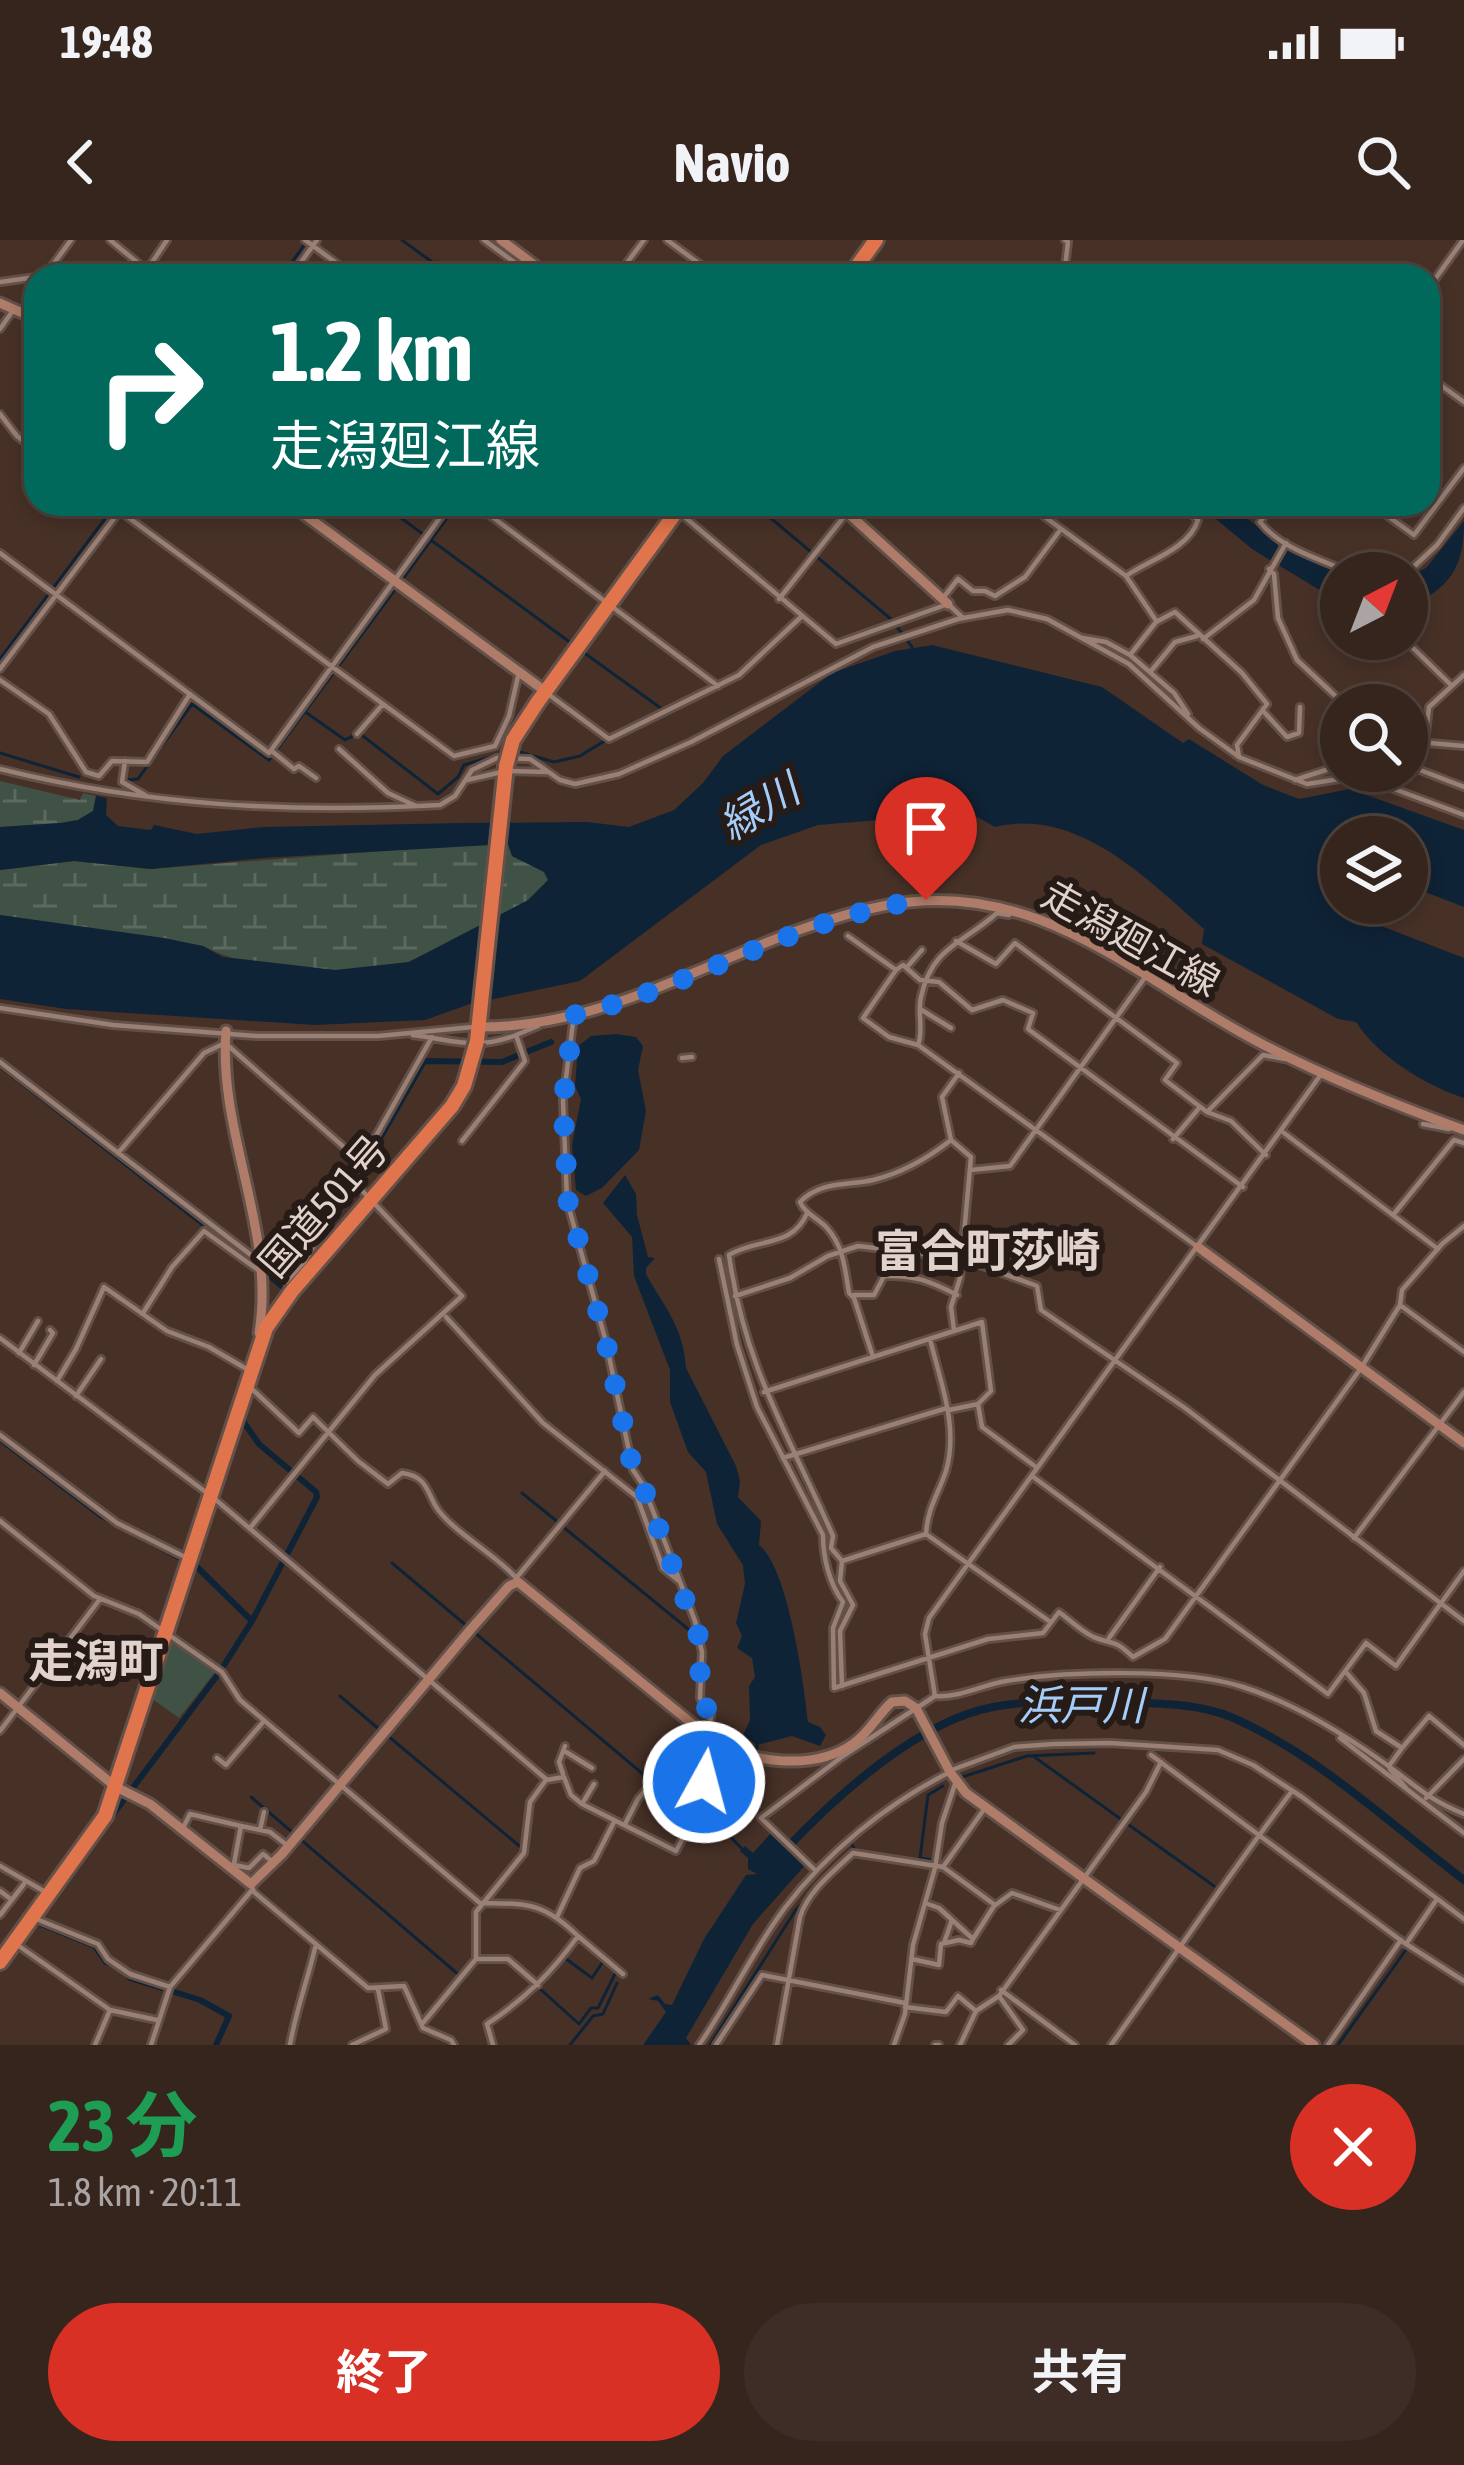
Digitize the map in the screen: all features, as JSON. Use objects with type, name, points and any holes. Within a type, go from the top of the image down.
[{"type":"highway","name":"国道501号","points":[[0,1962],[36,1919],[124,1791],[165,1635],[266,1328],[290,1293],[452,1106],[469,1073],[513,740],[668,516]]},
{"type":"street","points":[[110,240],[145,264]]},
{"type":"street","points":[[305,240],[340,264]]},
{"type":"street","points":[[484,240],[516,264]]},
{"type":"street","points":[[501,240],[532,264]]},
{"type":"street","points":[[667,240],[700,264]]},
{"type":"street","points":[[1440,272],[1463,240]]},
{"type":"street","points":[[0,302],[24,314]]},
{"type":"street","points":[[0,329],[14,310]]},
{"type":"street","points":[[0,414],[24,442]]},
{"type":"street","points":[[1440,500],[1464,468]]},
{"type":"street","points":[[1428,553],[1464,508]]},
{"type":"street","points":[[0,669],[116,516]]},
{"type":"street","points":[[127,516],[454,756],[493,748],[509,716],[519,672]]},
{"type":"street","points":[[306,516],[519,672],[541,697],[609,739],[740,675],[801,617]]},
{"type":"street","points":[[0,553],[269,753],[443,516]]},
{"type":"street","points":[[493,516],[718,686]]},
{"type":"street","points":[[686,516],[836,644],[945,601],[958,579],[973,591],[995,596],[1024,577],[1061,529]]},
{"type":"street","points":[[779,599],[845,516]]},
{"type":"street","points":[[859,516],[963,617]]},
{"type":"street","points":[[1043,516],[1126,576],[1156,622]]},
{"type":"street","points":[[1126,576],[1150,559],[1167,555],[1196,529],[1198,520],[1194,516]]},
{"type":"street","points":[[1264,516],[1260,522],[1284,546],[1320,561]]},
{"type":"street","points":[[1388,516],[1414,535],[1428,516]]},
{"type":"street","points":[[1151,671],[1175,642],[1200,638],[1254,600],[1284,546]]},
{"type":"street","points":[[1270,567],[1278,618],[1297,659],[1323,684]]},
{"type":"street","points":[[0,770],[152,799],[263,809],[448,803],[472,770],[497,758],[530,758],[560,781],[575,784],[619,774],[691,742],[848,659],[963,617],[1018,611],[1046,619],[1129,664],[1239,757],[1316,784],[1359,776],[1464,815]]},
{"type":"street","points":[[1130,655],[1156,622],[1175,612],[1265,701],[1264,712],[1238,745],[1239,757]]},
{"type":"street","points":[[1083,638],[1106,641],[1130,655],[1174,693],[1188,718]]},
{"type":"street","points":[[1425,660],[1451,685]]},
{"type":"street","points":[[1428,716],[1429,707],[1464,675]]},
{"type":"street","points":[[0,680],[49,714],[86,772],[99,776],[112,761],[147,762],[190,694]]},
{"type":"street","points":[[357,734],[383,704]]},
{"type":"street","points":[[1264,712],[1287,737],[1299,733],[1300,707]]},
{"type":"street","points":[[1428,742],[1464,746]]},
{"type":"street","points":[[339,749],[388,793],[417,806]]},
{"type":"street","points":[[271,750],[294,769],[299,766],[316,778]]},
{"type":"street","points":[[125,761],[122,782],[152,799]]},
{"type":"street","points":[[467,779],[506,771],[548,772]]},
{"type":"street","points":[[1294,780],[1320,772]]},
{"type":"street","points":[[1428,773],[1464,788]]},
{"type":"street","name":"走潟廻江線","points":[[478,1030],[574,1015],[645,995],[828,921],[887,905],[973,900],[1050,922],[1298,1062],[1458,1128]]},
{"type":"street","points":[[918,1045],[926,982],[943,951],[998,914],[1050,922]]},
{"type":"street","points":[[848,936],[896,970]]},
{"type":"street","points":[[956,941],[996,964],[1015,943],[1177,1063],[1165,1080],[1207,1112],[1231,1121],[1266,1156]]},
{"type":"street","points":[[922,950],[907,967],[896,970],[863,1018],[889,1037],[918,1045],[959,1073],[1464,1443]]},
{"type":"street","points":[[907,967],[926,982],[939,982],[972,1010],[1003,1000],[1033,1013],[1028,1029],[1243,1187]]},
{"type":"street","points":[[970,1170],[1010,1166],[1146,976]]},
{"type":"street","points":[[0,1008],[225,1037],[478,1030]]},
{"type":"street","points":[[920,1009],[951,1028]]},
{"type":"street","points":[[574,1015],[563,1102],[568,1201],[609,1354],[633,1470],[700,1640],[700,1698],[711,1715],[697,1810],[678,1850],[614,1822],[571,1795],[560,1762],[565,1749],[592,1768]]},
{"type":"street","points":[[408,1034],[454,1044],[495,1043],[561,1017]]},
{"type":"street","points":[[462,1141],[525,1060],[516,1035]]},
{"type":"street","points":[[118,1153],[204,1053],[225,1037]]},
{"type":"street","points":[[225,1037],[361,1163]]},
{"type":"street","points":[[225,1037],[228,1102],[261,1269],[256,1354]]},
{"type":"street","points":[[143,1313],[172,1267],[204,1231],[286,1282],[303,1265],[354,1182],[432,1037]]},
{"type":"street","points":[[1207,1112],[1263,1055],[1298,1062]]},
{"type":"street","points":[[682,1058],[692,1057]]},
{"type":"street","points":[[0,1062],[261,1269]]},
{"type":"street","points":[[954,1330],[951,1306],[957,1295],[970,1170],[969,1153],[951,1140],[942,1097],[959,1073]]},
{"type":"street","points":[[940,1697],[925,1626],[1322,1073]]},
{"type":"street","points":[[1173,1139],[1200,1107]]},
{"type":"street","points":[[1423,1124],[1458,1128]]},
{"type":"street","points":[[1283,1132],[1438,1249]]},
{"type":"street","points":[[873,1358],[849,1293],[842,1252],[800,1202],[813,1190],[895,1173],[951,1140]]},
{"type":"street","points":[[1393,1215],[1454,1140],[1464,1143]]},
{"type":"street","points":[[250,1528],[375,1375],[462,1296],[354,1182]]},
{"type":"street","points":[[807,1213],[804,1222],[782,1240],[729,1256],[735,1296],[764,1392],[831,1530],[831,1548],[842,1562],[840,1582],[853,1604],[840,1630],[842,1686]]},
{"type":"street","points":[[719,1259],[757,1407],[823,1534],[833,1587],[843,1602],[833,1628],[834,1688],[988,1639],[1043,1633],[1059,1612],[1096,1638],[1109,1638],[1133,1657],[1165,1639],[1361,1368],[1400,1305],[1402,1290],[1461,1229],[1464,1238]]},
{"type":"street","points":[[735,1296],[790,1278],[828,1256],[859,1246],[961,1258],[1037,1286],[1041,1310],[1185,1408],[1464,1621]]},
{"type":"street","points":[[849,1293],[874,1295],[884,1276],[891,1275],[936,1281],[957,1295]]},
{"type":"street","points":[[57,1381],[104,1287],[167,1331],[208,1347],[299,1433],[313,1417],[388,1484],[402,1474],[415,1475],[429,1486],[439,1511],[518,1580],[711,1739],[749,1756],[830,1756],[856,1742],[892,1702],[905,1700],[918,1711],[952,1775],[986,1807],[1314,2045]]},
{"type":"street","points":[[1400,1305],[1464,1352]]},
{"type":"street","points":[[444,1315],[543,1424],[637,1497],[663,1568],[679,1581]]},
{"type":"street","points":[[19,1353],[38,1321]]},
{"type":"street","points":[[764,1392],[982,1322],[992,1386],[978,1404],[934,1408],[783,1458]]},
{"type":"street","points":[[34,1365],[53,1333],[50,1330]]},
{"type":"street","points":[[0,1338],[211,1496],[546,1780]]},
{"type":"street","points":[[926,1534],[929,1506],[946,1470],[948,1409],[930,1339]]},
{"type":"street","points":[[76,1396],[101,1359]]},
{"type":"street","points":[[1354,1538],[1464,1392]]},
{"type":"street","points":[[978,1404],[982,1427],[1038,1468]]},
{"type":"street","points":[[0,1435],[117,1523],[190,1559]]},
{"type":"street","points":[[251,1884],[518,1580],[605,1471]]},
{"type":"street","points":[[1032,1476],[1328,1694],[1366,1643],[1396,1666],[1464,1571]]},
{"type":"street","points":[[0,1521],[100,1599],[139,1614],[220,1671],[240,1700],[480,1903],[526,1903],[556,1917],[623,1974]]},
{"type":"street","points":[[842,1562],[926,1534]]},
{"type":"street","points":[[926,1534],[1051,1622]]},
{"type":"street","points":[[1109,1638],[1160,1567]]},
{"type":"street","points":[[0,1731],[100,1599]]},
{"type":"street","points":[[1346,1671],[1364,1693],[1376,1731],[1402,1748]]},
{"type":"street","points":[[816,1871],[761,1818],[826,1768],[940,1697],[1019,1679],[1122,1675],[1208,1678],[1241,1686],[1283,1702],[1388,1766],[1426,1798],[1464,1814]]},
{"type":"street","points":[[0,1693],[233,1869],[368,1988],[404,1985],[408,2002],[426,2031],[454,2045]]},
{"type":"street","points":[[1388,1766],[1429,1715],[1464,1745]]},
{"type":"street","points":[[217,1758],[226,1765],[264,1720]]},
{"type":"street","points":[[623,1826],[638,1799],[697,1728]]},
{"type":"street","points":[[1333,1732],[1464,1833]]},
{"type":"street","points":[[699,2045],[775,1923],[843,1844],[918,1788],[1014,1747],[1110,1743],[1218,1750],[1292,1790],[1464,1919]]},
{"type":"street","points":[[1151,1755],[1416,1951],[1464,1981]]},
{"type":"street","points":[[1426,1798],[1464,1759]]},
{"type":"street","points":[[960,2045],[976,2011],[1000,1993],[1146,1792],[1161,1762]]},
{"type":"street","points":[[1388,1766],[1409,1792]]},
{"type":"street","points":[[894,2045],[911,1959],[939,1867],[941,1823],[952,1775]]},
{"type":"street","points":[[422,2024],[476,1959],[476,1912],[524,1853],[530,1802],[546,1780],[564,1777]]},
{"type":"street","points":[[582,1804],[594,1784]]},
{"type":"street","points":[[1111,2045],[1292,1790]]},
{"type":"street","points":[[939,1867],[986,1807]]},
{"type":"street","points":[[260,1830],[264,1812]]},
{"type":"street","points":[[182,1830],[190,1814],[294,1840]]},
{"type":"street","points":[[556,1917],[580,1868],[594,1862],[614,1822]]},
{"type":"street","points":[[233,1869],[242,1826]]},
{"type":"street","points":[[777,2045],[804,1906],[853,1852],[939,1867],[995,1905]]},
{"type":"street","points":[[233,1869],[248,1868],[263,1854],[274,1863]]},
{"type":"street","points":[[0,1866],[50,1895]]},
{"type":"street","points":[[0,1915],[24,1884]]},
{"type":"street","points":[[151,2045],[169,1990],[252,1892],[251,1884]]},
{"type":"street","points":[[0,1891],[12,1900]]},
{"type":"street","points":[[944,1943],[971,1943],[995,1905],[1012,1893],[1060,1910]]},
{"type":"street","points":[[1328,2045],[1437,1899]]},
{"type":"street","points":[[926,1903],[939,1908],[973,1939]]},
{"type":"street","points":[[36,1919],[98,1944],[108,1959],[130,1974],[169,1990]]},
{"type":"street","points":[[911,1959],[939,1965],[941,1944],[952,1920]]},
{"type":"street","points":[[493,2045],[487,2024],[538,1985],[578,1936]]},
{"type":"street","points":[[14,1943],[110,2010],[158,2020]]},
{"type":"street","points":[[290,2045],[316,1944]]},
{"type":"street","points":[[476,1959],[508,1959],[538,1985]]},
{"type":"street","points":[[716,2045],[762,1975],[946,2012],[958,1996],[976,2011]]},
{"type":"street","points":[[352,2045],[386,2029],[378,1989]]},
{"type":"street","points":[[1000,1993],[1075,2045]]},
{"type":"street","points":[[1000,1993],[1023,2030]]},
{"type":"street","points":[[95,2045],[110,2010]]},
{"type":"street","points":[[1008,2045],[1034,2015]]},
{"type":"green space","points":[[0,781],[80,800],[83,793],[96,796],[93,811],[61,823],[0,827]]},
{"type":"green space","points":[[508,844],[512,856],[545,872],[548,880],[529,900],[487,923],[413,960],[380,967],[328,971],[275,967],[203,946],[0,915],[0,870],[74,861],[150,869]]},
{"type":"green space","points":[[169,1641],[216,1671],[179,1718],[151,1698]]},
{"type":"water","points":[[1212,516],[1244,516],[1287,549],[1320,563],[1320,590],[1252,549]]},
{"type":"water","points":[[1464,521],[1458,564],[1444,584],[1428,596],[1428,566]]},
{"type":"water","name":"緑川","points":[[932,645],[1102,687],[1183,743],[1189,739],[1263,785],[1299,799],[1358,792],[1425,816],[1320,816],[1320,924],[1376,924],[1464,958],[1464,1098],[1404,1068],[1356,1022],[1338,1019],[1202,944],[1204,929],[1110,852],[1055,828],[995,827],[944,805],[929,816],[818,825],[761,845],[580,981],[470,1004],[425,1020],[315,1025],[66,1009],[0,999],[0,915],[164,938],[203,946],[223,957],[335,970],[409,962],[528,900],[548,880],[544,872],[512,856],[508,844],[151,869],[74,861],[0,870],[0,827],[78,820],[93,811],[96,796],[107,798],[106,815],[118,826],[151,830],[154,825],[197,834],[264,827],[462,823],[587,822],[629,827],[674,810],[723,756],[832,673],[895,651]]},
{"type":"water","points":[[1428,817],[1464,830],[1464,907],[1428,893]]},
{"type":"water","points":[[591,1036],[636,1037],[643,1046],[638,1070],[646,1111],[639,1150],[602,1188],[586,1196],[576,1190],[572,1145],[581,1099],[575,1086],[578,1046]]},
{"type":"water","points":[[625,1175],[636,1194],[648,1257],[655,1258],[646,1274],[672,1319],[686,1368],[736,1466],[738,1497],[761,1521],[759,1545],[769,1557],[786,1600],[808,1722],[826,1735],[820,1746],[792,1736],[757,1745],[743,1735],[750,1720],[749,1686],[755,1677],[752,1658],[737,1648],[742,1636],[736,1623],[745,1584],[743,1565],[717,1524],[706,1472],[688,1452],[670,1402],[670,1370],[634,1276],[632,1237],[603,1203]]},
{"type":"water","points":[[773,1831],[807,1863],[753,1924],[686,2038],[691,2045],[643,2045],[666,2012],[658,2001],[648,1999],[658,1995],[672,2005],[704,1939],[746,1875],[757,1874],[748,1869],[748,1858],[740,1851],[745,1846],[753,1853]]},
{"type":"waterway","points":[[402,240],[435,264]]},
{"type":"waterway","points":[[291,264],[307,241]]},
{"type":"waterway","points":[[0,659],[107,516]]},
{"type":"waterway","points":[[398,516],[575,646]]},
{"type":"waterway","points":[[402,580],[448,516]]},
{"type":"waterway","points":[[768,516],[892,620],[912,647]]},
{"type":"waterway","points":[[275,752],[396,588]]},
{"type":"waterway","points":[[583,652],[662,709],[614,735]]},
{"type":"waterway","points":[[125,780],[138,779],[192,704],[269,760],[272,756]]},
{"type":"waterway","points":[[304,711],[345,740],[359,733],[438,794],[464,765],[507,752]]},
{"type":"waterway","points":[[516,751],[554,762],[580,756],[606,740]]},
{"type":"waterway","points":[[0,753],[79,777]]},
{"type":"waterway","points":[[307,1266],[424,1061],[502,1062],[551,1042]]},
{"type":"waterway","points":[[0,1065],[256,1265]]},
{"type":"waterway","points":[[266,1273],[290,1293]]},
{"type":"waterway","points":[[108,1821],[219,1673],[317,1497],[259,1444],[243,1421],[247,1407]]},
{"type":"waterway","points":[[0,1439],[102,1516],[186,1561]]},
{"type":"waterway","points":[[522,1493],[559,1523]]},
{"type":"waterway","points":[[562,1526],[688,1629]]},
{"type":"waterway","points":[[392,1563],[650,1780]]},
{"type":"waterway","points":[[195,1565],[252,1621]]},
{"type":"waterway","points":[[340,1696],[380,1730]]},
{"type":"waterway","name":"浜戸川","points":[[784,1851],[879,1764],[965,1715],[1025,1703],[1122,1702],[1205,1709],[1263,1732],[1352,1791],[1464,1880]]},
{"type":"waterway","points":[[388,1736],[523,1849]]},
{"type":"waterway","points":[[743,1850],[726,1832],[755,1769],[757,1745]]},
{"type":"waterway","points":[[959,1778],[1027,1756],[1094,1753]]},
{"type":"waterway","points":[[1033,1756],[1214,1886]]},
{"type":"waterway","points":[[697,1795],[702,1777]]},
{"type":"waterway","points":[[655,1783],[690,1812]]},
{"type":"waterway","points":[[933,1860],[920,1858],[928,1795],[943,1786]]},
{"type":"waterway","points":[[251,1797],[459,1975]]},
{"type":"waterway","points":[[686,1829],[694,1811]]},
{"type":"waterway","points":[[64,1885],[101,1832]]},
{"type":"waterway","points":[[710,2045],[795,1911],[852,1845]]},
{"type":"waterway","points":[[257,1890],[370,1986]]},
{"type":"waterway","points":[[993,1902],[1012,1890],[1057,1906]]},
{"type":"waterway","points":[[38,1920],[95,1946],[106,1962],[121,1967],[130,1978],[200,2000],[229,2016],[216,2045]]},
{"type":"waterway","points":[[1338,2045],[1408,1947]]},
{"type":"waterway","points":[[541,1985],[565,1958],[592,1978],[602,1963]]},
{"type":"waterway","points":[[466,1975],[477,1962]]},
{"type":"waterway","points":[[538,1987],[579,2024],[591,2008],[598,2008],[616,1972]]},
{"type":"waterway","points":[[425,2025],[465,1978]]},
{"type":"waterway","points":[[379,1986],[403,1982],[407,1988]]},
{"type":"waterway","points":[[570,2045],[593,2016],[603,2014],[617,1983]]},
{"type":"district","name":"富合町莎崎","points":[[988,1251]]},
{"type":"district","name":"走潟町","points":[[96,1661]]},
{"type":"route","points":[[704,1782],[711,1715],[700,1698],[700,1640],[633,1470],[606,1342],[568,1201],[563,1102],[574,1015],[645,995],[828,921],[926,900]]}]
